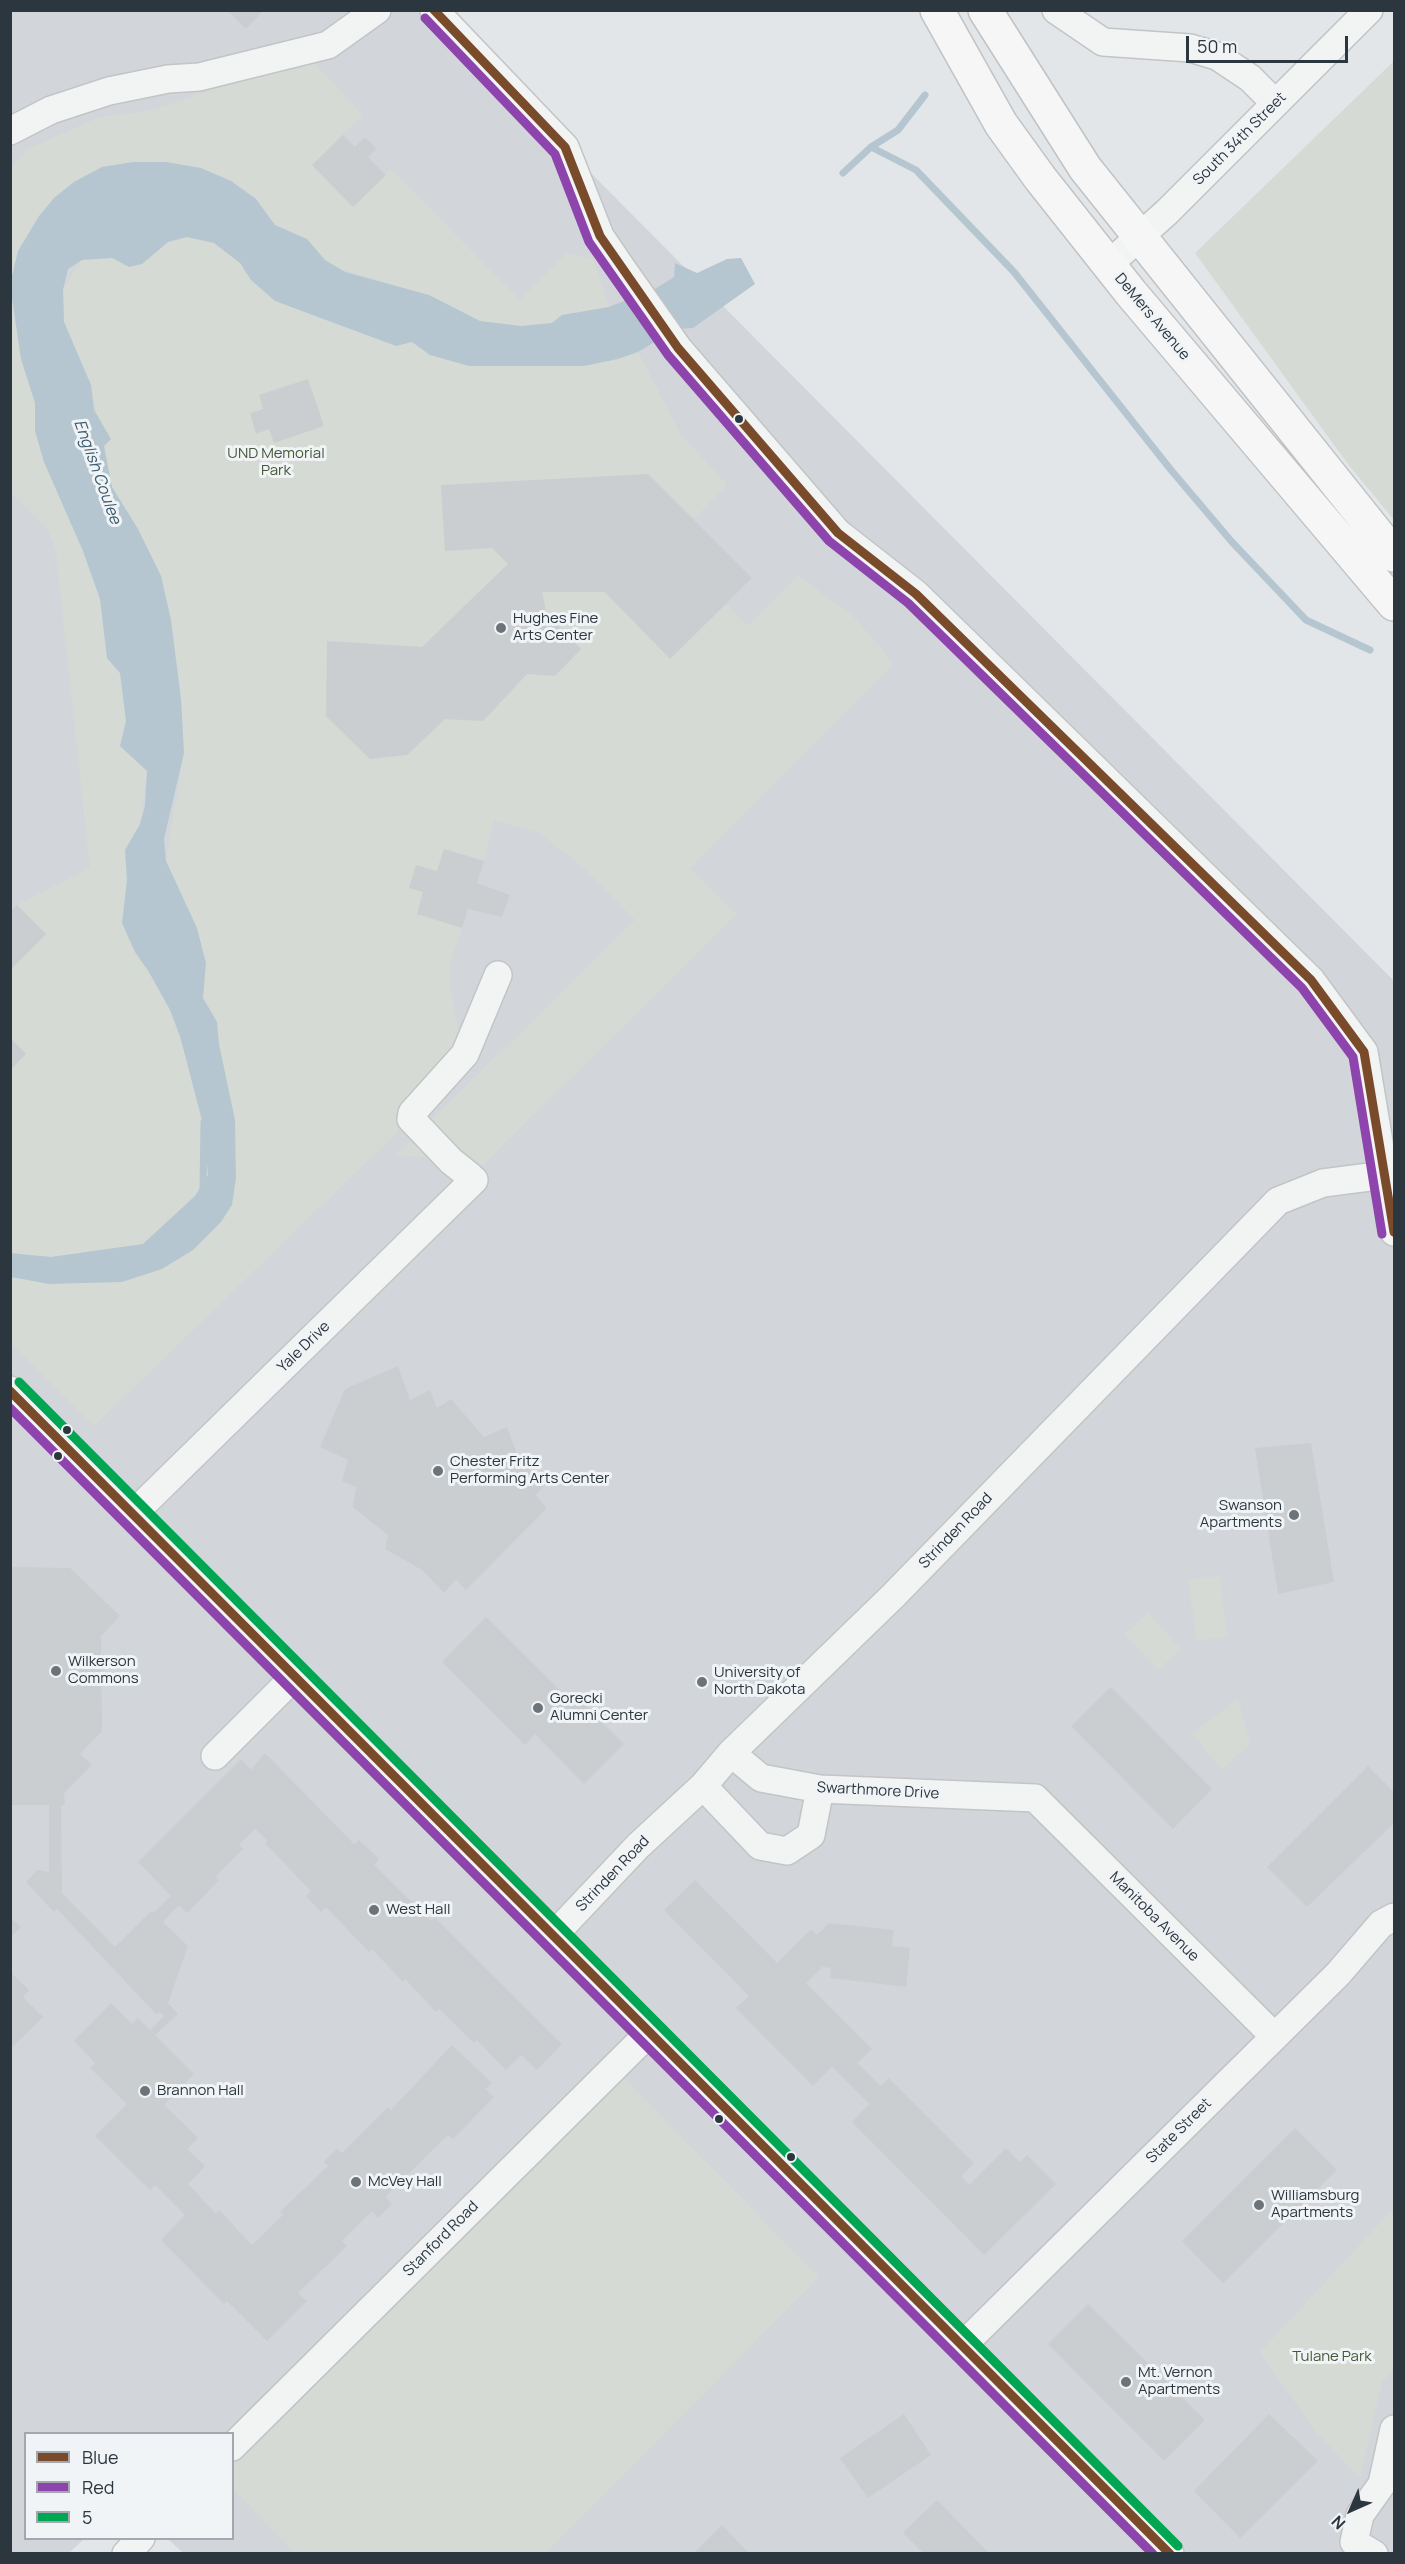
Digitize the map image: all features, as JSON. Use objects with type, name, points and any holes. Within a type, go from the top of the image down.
[{"type":"main road","name":"DeMers Avenue","points":[[937,10],[1000,124],[1108,265],[1395,604]]},
{"type":"main road","points":[[985,10],[1073,152],[1395,555]]},
{"type":"street","points":[[10,131],[51,110],[109,91],[168,79],[199,77],[328,45],[377,10]]},
{"type":"street","points":[[435,10],[565,147],[600,236],[678,348],[838,533],[916,594],[1311,980],[1364,1052],[1395,1232]]},
{"type":"street","points":[[1056,10],[1059,15],[1103,42],[1190,48],[1217,56],[1250,78],[1275,103]]},
{"type":"street","name":"South 34th Street","points":[[1108,265],[1140,237],[1369,10]]},
{"type":"street","name":"Yale Drive","points":[[133,1514],[473,1178],[451,1161],[411,1119],[412,1113],[465,1054],[498,975]]},
{"type":"street","name":"Strinden Road","points":[[553,1936],[639,1846],[703,1786],[731,1753],[893,1596],[1278,1201],[1323,1183],[1385,1175]]},
{"type":"street","points":[[14,1393],[294,1677],[1170,2553]]},
{"type":"street","points":[[215,1756],[294,1677]]},
{"type":"street","name":"Swarthmore Drive","points":[[731,1753],[761,1778],[820,1789],[1035,1798]]},
{"type":"street","points":[[703,1786],[760,1846],[787,1851],[811,1835],[820,1789]]},
{"type":"street","name":"Manitoba Avenue","points":[[1035,1798],[1274,2036]]},
{"type":"street","name":"State Street","points":[[962,2346],[1338,1974],[1381,1924],[1395,1917]]},
{"type":"street","name":"Stanford Road","points":[[234,2445],[650,2032]]},
{"type":"street","points":[[1364,2548],[1360,2515],[1382,2484],[1395,2429]]},
{"type":"street","points":[[126,2553],[139,2540]]},
{"type":"shaded area","name":"University of North Dakota","points":[[11,11],[434,11],[565,147],[1394,981],[1394,2553],[183,2553],[169,2540],[234,2540],[234,2432],[24,2432],[24,2540],[83,2540],[69,2553],[11,2554]]},
{"type":"green space","points":[[312,61],[363,115],[312,165],[353,207],[391,169],[520,300],[567,253],[593,259],[609,307],[562,315],[552,323],[521,326],[480,321],[429,295],[340,269],[325,260],[307,239],[275,225],[256,199],[231,181],[201,168],[166,162],[102,167],[74,182],[54,198],[13,271],[12,298],[21,359],[35,403],[35,431],[44,462],[83,551],[100,599],[107,658],[120,673],[126,721],[120,746],[147,770],[140,824],[125,850],[127,880],[122,923],[135,952],[170,1010],[204,1106],[208,1175],[195,1196],[143,1244],[51,1257],[11,1253],[10,1070],[26,1054],[11,1038],[11,970],[46,934],[17,905],[90,868],[56,551],[47,528],[11,492],[11,168],[26,150],[100,117],[150,111],[264,73]]},
{"type":"green space","points":[[1394,61],[1394,520],[1347,463],[1195,253]]},
{"type":"green space","name":"UND Memorial Park","points":[[187,237],[214,243],[307,313],[412,341],[430,355],[584,366],[638,352],[680,433],[727,485],[694,519],[648,474],[441,485],[445,551],[492,548],[508,564],[422,647],[328,641],[326,716],[370,759],[407,755],[445,719],[483,721],[527,674],[555,676],[581,648],[547,616],[542,592],[605,592],[670,658],[726,604],[747,626],[798,576],[853,616],[894,664],[690,869],[737,914],[477,1171],[444,1158],[396,1155],[635,920],[584,868],[538,832],[494,820],[484,861],[444,849],[437,871],[410,888],[423,892],[417,914],[462,928],[451,959],[450,982],[461,1049],[411,1119],[94,1426],[11,1343],[10,1276],[49,1284],[232,1206],[217,1022],[203,998],[183,900],[166,861],[184,753],[181,699],[171,620],[161,576],[138,529],[112,487],[91,385],[64,322],[63,290],[81,260],[112,258],[129,267],[168,242]]},
{"type":"green space","points":[[1219,1576],[1228,1637],[1197,1641],[1188,1580]]},
{"type":"green space","points":[[1148,1613],[1181,1649],[1158,1670],[1125,1634]]},
{"type":"green space","points":[[1238,1699],[1250,1744],[1222,1769],[1192,1734]]},
{"type":"green space","points":[[614,2068],[819,2277],[546,2553],[295,2553],[234,2490],[234,2446]]},
{"type":"green space","name":"Tulane Park","points":[[1394,2208],[1394,2369],[1382,2382],[1360,2478],[1315,2431],[1260,2352]]},
{"type":"water","points":[[133,162],[166,162],[201,168],[231,181],[256,199],[275,225],[307,239],[325,260],[345,272],[429,295],[480,321],[521,326],[552,323],[562,315],[609,307],[655,289],[674,277],[675,263],[697,273],[727,259],[741,258],[755,284],[693,328],[676,329],[638,352],[618,359],[584,366],[469,366],[430,355],[412,342],[396,346],[275,301],[251,280],[240,263],[214,243],[187,237],[168,242],[142,264],[129,267],[112,258],[82,260],[68,269],[63,290],[64,322],[91,385],[94,410],[111,439],[104,446],[112,487],[138,529],[161,576],[171,620],[181,699],[184,753],[164,839],[166,861],[197,928],[206,963],[203,998],[217,1022],[219,1044],[235,1120],[236,1178],[232,1205],[221,1222],[193,1250],[162,1269],[122,1282],[49,1284],[11,1277],[10,1253],[51,1257],[143,1244],[195,1196],[208,1175],[204,1128],[180,1036],[170,1010],[135,952],[122,923],[127,880],[125,850],[140,824],[145,806],[147,771],[120,746],[126,721],[120,673],[107,658],[100,599],[83,551],[44,462],[35,431],[35,403],[21,359],[12,298],[12,276],[18,251],[39,216],[54,198],[74,182],[102,167]]},
{"type":"building","points":[[227,10],[264,10],[246,29]]},
{"type":"building","points":[[343,135],[355,147],[365,137],[376,149],[368,157],[386,175],[353,207],[312,165]]},
{"type":"building","points":[[308,379],[324,426],[274,443],[269,429],[256,434],[250,413],[263,409],[259,395]]},
{"type":"building","name":"Hughes Fine Arts Center","points":[[648,474],[752,578],[670,659],[605,592],[542,592],[547,616],[581,649],[555,676],[527,674],[483,721],[445,719],[407,755],[370,759],[326,716],[327,641],[422,647],[508,564],[492,548],[445,551],[441,485]]},
{"type":"building","points":[[444,849],[484,861],[477,883],[510,895],[502,917],[468,909],[462,928],[417,914],[423,892],[409,888],[416,865],[437,871]]},
{"type":"building","points":[[17,905],[46,934],[10,970],[10,912]]},
{"type":"building","points":[[10,1038],[26,1054],[10,1070]]},
{"type":"building","name":"Chester Fritz Performing Arts Center","points":[[398,1366],[410,1400],[430,1390],[437,1408],[451,1399],[484,1437],[507,1427],[519,1459],[546,1484],[535,1495],[547,1508],[466,1590],[456,1579],[444,1593],[422,1570],[385,1549],[388,1535],[353,1507],[356,1487],[342,1481],[348,1460],[320,1447],[345,1389]]},
{"type":"building","name":"Swanson Apartments","points":[[1311,1443],[1334,1582],[1278,1594],[1255,1448]]},
{"type":"building","points":[[10,1567],[70,1568],[120,1616],[101,1636],[102,1731],[80,1754],[92,1765],[64,1793],[65,1805],[61,1805],[62,1893],[115,1947],[151,1911],[154,1913],[171,1896],[138,1862],[241,1759],[251,1770],[265,1753],[354,1844],[359,1840],[379,1859],[374,1865],[431,1921],[435,1918],[562,2044],[537,2070],[521,2055],[506,2070],[477,2040],[474,2043],[439,2009],[436,2012],[372,1949],[369,1952],[326,1907],[321,1912],[306,1896],[311,1891],[265,1843],[268,1841],[255,1829],[239,1844],[243,1849],[215,1877],[219,1880],[187,1913],[179,1905],[163,1922],[188,1946],[168,2003],[178,2014],[155,2035],[194,2074],[164,2105],[198,2138],[187,2149],[205,2166],[188,2184],[216,2214],[219,2210],[252,2245],[283,2215],[280,2212],[328,2166],[324,2161],[337,2149],[342,2153],[388,2107],[391,2110],[452,2045],[492,2083],[485,2089],[494,2097],[453,2139],[448,2135],[385,2197],[392,2204],[378,2218],[372,2211],[342,2241],[347,2246],[298,2293],[307,2301],[267,2341],[227,2301],[224,2304],[161,2240],[185,2215],[155,2185],[150,2190],[95,2136],[127,2104],[90,2068],[95,2063],[74,2041],[111,2003],[132,2024],[138,2018],[150,2030],[164,2016],[160,2012],[156,2014],[57,1909],[54,1912],[26,1882],[37,1870],[49,1872],[49,1805],[10,1805]]},
{"type":"building","name":"Gorecki Alumni Center","points":[[486,1617],[567,1697],[572,1692],[624,1744],[584,1784],[535,1734],[525,1745],[442,1662]]},
{"type":"building","points":[[1111,1687],[1212,1789],[1173,1829],[1071,1726]]},
{"type":"building","points":[[1368,1766],[1394,1792],[1394,1823],[1307,1907],[1267,1867]]},
{"type":"building","points":[[695,1880],[777,1963],[811,1929],[817,1935],[829,1923],[894,1930],[892,1946],[910,1948],[906,1987],[830,1978],[831,1968],[822,1967],[806,1983],[872,2049],[857,2063],[881,2086],[889,2078],[974,2163],[961,2176],[969,2185],[1006,2148],[1020,2162],[1027,2155],[1056,2184],[984,2255],[852,2122],[869,2104],[832,2067],[813,2086],[736,2008],[749,1996],[664,1910]]},
{"type":"building","points":[[10,1917],[21,1927],[10,1938]]},
{"type":"building","points":[[10,1972],[29,1990],[23,1997],[43,2017],[10,2049]]},
{"type":"building","name":"Williamsburg Apartments","points":[[1295,2128],[1337,2170],[1223,2283],[1182,2241]]},
{"type":"building","name":"Mt. Vernon Apartments","points":[[1088,2304],[1205,2420],[1164,2461],[1048,2344]]},
{"type":"building","points":[[904,2414],[931,2455],[868,2498],[840,2458]]},
{"type":"building","points":[[1269,2414],[1318,2461],[1240,2538],[1194,2491]]},
{"type":"building","points":[[937,2500],[990,2554],[924,2554],[903,2533]]},
{"type":"building","points":[[722,2525],[750,2554],[693,2554]]},
{"type":"waterway","name":"English Coulee","points":[[843,173],[871,147],[898,130],[925,95]]},
{"type":"waterway","points":[[871,147],[916,170],[1014,272],[1171,470],[1232,542],[1306,620],[1370,650]]},
{"type":"waterway","name":"English Coulee","points":[[203,1189],[204,1122]]},
{"type":"transit line","name":"Blue","points":[[434,10],[565,147],[600,236],[678,348],[838,533],[916,594],[1311,980],[1364,1052],[1394,1232]]},
{"type":"transit line","name":"Red","points":[[425,18],[555,154],[589,242],[668,355],[829,541],[908,603],[1302,988],[1353,1057],[1382,1234]]},
{"type":"transit line","name":"5","points":[[19,1382],[1178,2546]]},
{"type":"transit line","name":"Blue","points":[[10,1391],[1170,2554]]},
{"type":"transit line","name":"Red","points":[[10,1408],[1153,2554]]},
{"type":"place","name":"Hughes Fine Arts Center","points":[[501,628]]},
{"type":"place","name":"Chester Fritz Performing Arts Center","points":[[438,1471]]},
{"type":"place","name":"Swanson Apartments","points":[[1294,1515]]},
{"type":"place","name":"Wilkerson Commons","points":[[56,1671]]},
{"type":"place","name":"University of North Dakota","points":[[702,1682]]},
{"type":"place","name":"Gorecki Alumni Center","points":[[538,1708]]},
{"type":"place","name":"West Hall","points":[[374,1910]]},
{"type":"place","name":"Brannon Hall","points":[[145,2091]]},
{"type":"place","name":"McVey Hall","points":[[356,2182]]},
{"type":"place","name":"Williamsburg Apartments","points":[[1259,2205]]},
{"type":"place","name":"Mt. Vernon Apartments","points":[[1126,2382]]}]
